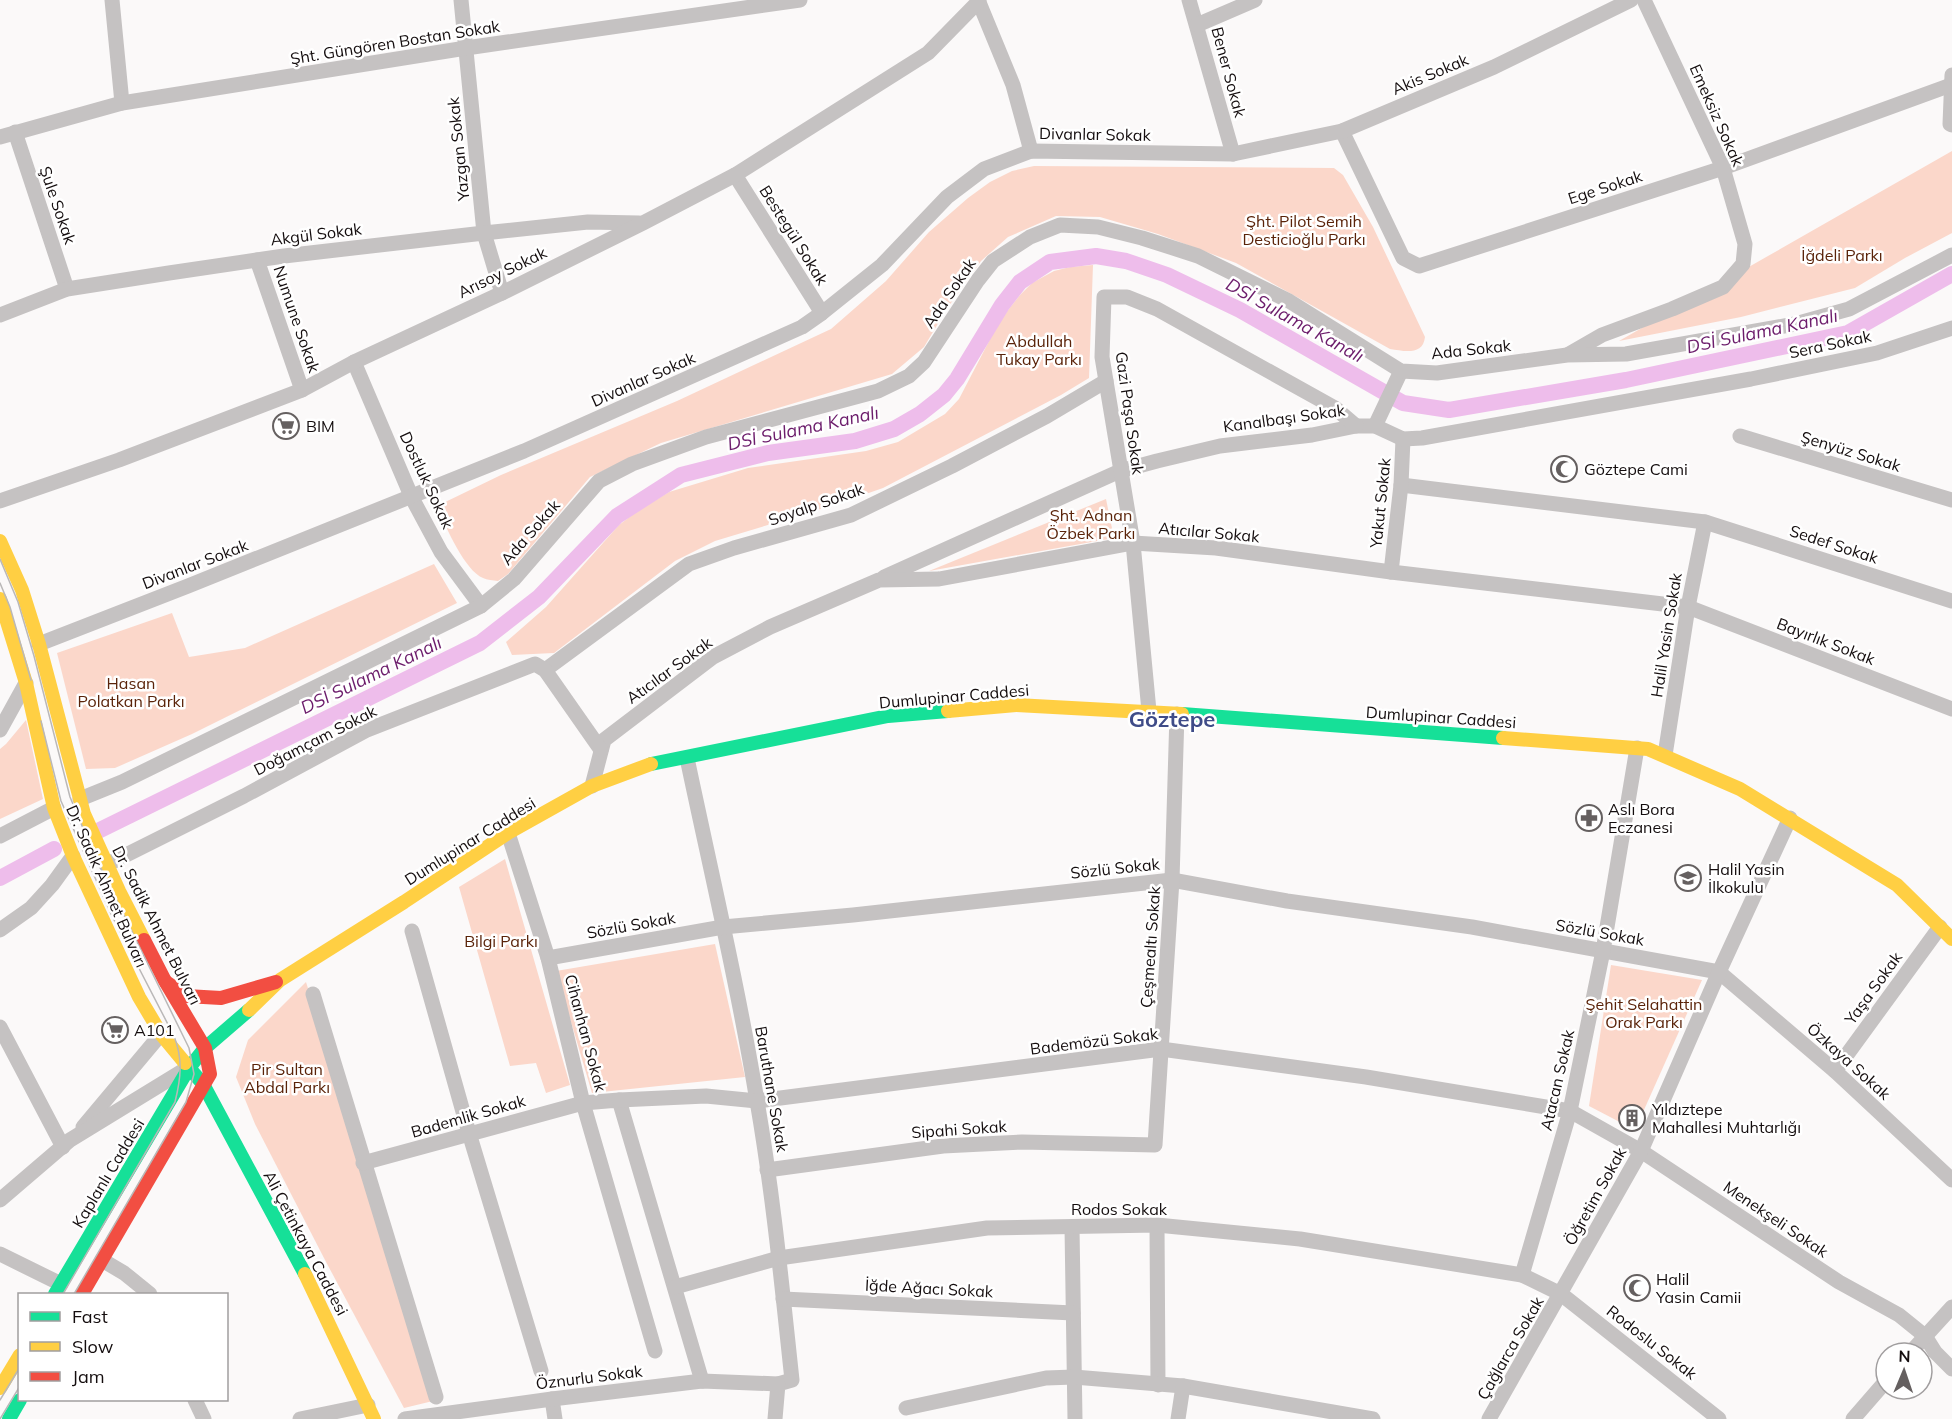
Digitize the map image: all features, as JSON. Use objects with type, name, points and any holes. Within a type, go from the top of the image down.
[{"type":"main road","name":"Dr. Sadık Ahmet Bulvarı","points":[[0,541],[22,590],[39,644],[82,806]]},
{"type":"main road","name":"Dr. Sadık Ahmet Bulvarı","points":[[0,599],[26,683],[54,808],[73,856],[139,997],[161,1035],[189,1068]]},
{"type":"main road","name":"Dumlupinar Caddesi","points":[[205,1048],[231,1027],[280,980],[508,833],[592,786],[650,765],[888,716],[1016,705],[1149,711],[1648,749],[1740,789],[1790,818],[1897,885],[1952,939]]},
{"type":"main road","name":"Dr. Sadik Ahmet Bulvarı","points":[[82,806],[106,865],[165,981],[205,1048]]},
{"type":"main road","points":[[165,981],[186,996],[221,998],[280,980]]},
{"type":"main road","points":[[83,1293],[210,1074],[205,1048]]},
{"type":"main road","name":"Kaplanlı Caddesi","points":[[58,1289],[189,1068],[205,1048]]},
{"type":"main road","name":"Ali Çetinkaya Caddesi","points":[[189,1068],[203,1084],[319,1300],[371,1412]]},
{"type":"main road","points":[[0,1388],[18,1358]]},
{"type":"main road","points":[[9,1419],[19,1401]]},
{"type":"street","points":[[112,0],[122,103]]},
{"type":"street","name":"Yazgan Sokak","points":[[461,0],[484,233],[502,292]]},
{"type":"street","name":"Şht. Güngören Bostan Sokak","points":[[7,134],[122,103],[466,48],[800,0]]},
{"type":"street","points":[[978,0],[1013,85],[1031,151]]},
{"type":"street","name":"Arısoy Sokak","points":[[0,501],[119,460],[302,390],[354,362],[643,223],[735,175],[928,53],[978,0]]},
{"type":"street","name":"Bener Sokak","points":[[1189,0],[1233,154]]},
{"type":"street","points":[[1197,25],[1255,0]]},
{"type":"street","name":"Akis Sokak","points":[[1233,154],[1342,131],[1494,67],[1631,0]]},
{"type":"street","name":"Emeksiz Sokak","points":[[1567,355],[1602,335],[1723,287],[1743,264],[1745,244],[1723,168],[1644,0]]},
{"type":"street","points":[[1951,80],[1952,125]]},
{"type":"street","name":"Ege Sokak","points":[[1342,131],[1403,258],[1419,266],[1723,168],[1951,80]]},
{"type":"street","name":"Şule Sokak","points":[[7,134],[67,289]]},
{"type":"street","name":"Divanlar Sokak","points":[[39,644],[412,498],[648,398],[802,327],[822,314],[882,265],[947,197],[984,169],[1031,151],[1233,154]]},
{"type":"street","name":"Bestegül Sokak","points":[[735,175],[822,314]]},
{"type":"street","name":"Akgül Sokak","points":[[0,315],[67,289],[257,260],[588,222],[643,223]]},
{"type":"street","name":"Ada Sokak","points":[[82,806],[132,777],[480,606],[513,579],[599,481],[615,472],[706,437],[878,391],[909,376],[924,362],[993,261],[1030,237],[1060,225],[1098,227],[1198,256],[1289,301],[1399,376],[1567,355],[1626,354],[1795,324],[1849,309],[1952,255]]},
{"type":"street","name":"Numune Sokak","points":[[257,260],[302,390]]},
{"type":"street","name":"Gazi Paşa Sokak","points":[[1149,711],[1133,543],[1102,357],[1104,297],[1127,297],[1157,309],[1335,408],[1356,426]]},
{"type":"street","name":"Sera Sokak","points":[[1403,439],[1422,438],[1877,353],[1952,328]]},
{"type":"street","name":"Dostluk Sokak","points":[[354,362],[412,498],[441,552],[480,606]]},
{"type":"street","points":[[1377,423],[1399,376]]},
{"type":"street","name":"Soyalp Sokak","points":[[545,670],[689,564],[718,553],[851,515],[952,466],[1047,416],[1106,381]]},
{"type":"street","name":"Kanalbaşı Sokak","points":[[879,580],[1120,471],[1220,446],[1312,435],[1377,423],[1403,439]]},
{"type":"street","name":"Şenyüz Sokak","points":[[1740,436],[1952,500]]},
{"type":"street","name":"Yakut Sokak","points":[[1391,572],[1401,485],[1403,439]]},
{"type":"street","name":"Sedef Sokak","points":[[1401,485],[1705,522],[1952,601]]},
{"type":"street","name":"Halil Yasin Sokak","points":[[1665,755],[1688,607],[1705,522]]},
{"type":"street","name":"Atıcılar Sokak","points":[[592,786],[604,741],[713,657],[770,627],[879,580],[939,579],[1133,543],[1216,548],[1391,572],[1688,607]]},
{"type":"street","name":"Bayırlık Sokak","points":[[1688,607],[1952,709]]},
{"type":"street","name":"Doğamçam Sokak","points":[[106,865],[244,796],[368,730],[535,664],[545,670]]},
{"type":"street","points":[[545,670],[601,750]]},
{"type":"street","points":[[0,730],[26,683]]},
{"type":"street","name":"Çeşmealtı Sokak","points":[[1155,1145],[1172,880],[1177,714]]},
{"type":"street","name":"Atacan Sokak","points":[[1522,1275],[1570,1111],[1603,951],[1637,748]]},
{"type":"street","name":"Baruthane Sokak","points":[[687,758],[757,1101],[779,1258],[792,1380],[778,1384],[775,1419]]},
{"type":"street","points":[[0,836],[54,808]]},
{"type":"street","name":"Öğretim Sokak","points":[[1561,1294],[1641,1151],[1719,972],[1790,818]]},
{"type":"street","name":"Cihanhan Sokak","points":[[508,833],[548,958],[583,1103],[619,1100],[702,1382]]},
{"type":"street","points":[[0,930],[31,908],[52,885],[73,856]]},
{"type":"street","name":"Sözlü Sokak","points":[[548,958],[723,927],[1172,880],[1287,901],[1472,927],[1719,972]]},
{"type":"street","name":"Yaşa Sokak","points":[[1835,1071],[1940,927]]},
{"type":"street","points":[[412,931],[469,1133],[541,1371]]},
{"type":"street","name":"Özkaya Sokak","points":[[1719,972],[1835,1071],[1952,1180]]},
{"type":"street","points":[[313,994],[436,1397]]},
{"type":"street","points":[[0,1027],[68,1142]]},
{"type":"street","points":[[0,1200],[68,1142],[161,1035]]},
{"type":"street","name":"Bademözü Sokak","points":[[619,1100],[706,1096],[757,1101],[1161,1049],[1366,1077],[1570,1111]]},
{"type":"street","points":[[68,1142],[189,1068]]},
{"type":"street","points":[[583,1103],[655,1351]]},
{"type":"street","name":"Bademlik Sokak","points":[[363,1163],[583,1103]]},
{"type":"street","name":"Menekşeli Sokak","points":[[1570,1111],[1641,1151],[1839,1282],[1899,1315],[1925,1336],[1935,1352],[1952,1369]]},
{"type":"street","name":"Sipahi Sokak","points":[[767,1170],[943,1146],[1022,1142],[1155,1145]]},
{"type":"street","points":[[1157,1225],[1158,1385]]},
{"type":"street","name":"Rodos Sokak","points":[[675,1287],[779,1258],[987,1228],[1157,1225],[1300,1239],[1522,1275],[1561,1294]]},
{"type":"street","points":[[1072,1227],[1075,1419]]},
{"type":"street","points":[[0,1254],[58,1289]]},
{"type":"street","points":[[102,1260],[124,1273],[149,1293]]},
{"type":"street","name":"Çağlarca Sokak","points":[[1490,1419],[1561,1294]]},
{"type":"street","name":"Rodoslu Sokak","points":[[1561,1294],[1719,1419]]},
{"type":"street","name":"İğde Ağacı Sokak","points":[[783,1299],[1073,1314]]},
{"type":"street","points":[[1921,1341],[1952,1307]]},
{"type":"street","points":[[906,1408],[1046,1378],[1074,1377],[1183,1386],[1373,1419]]},
{"type":"street","name":"Öznurlu Sokak","points":[[405,1419],[702,1382],[778,1384]]},
{"type":"street","points":[[1178,1419],[1183,1386]]},
{"type":"street","points":[[1853,1419],[1874,1395]]},
{"type":"street","points":[[552,1399],[555,1419]]},
{"type":"street","points":[[195,1401],[204,1419]]},
{"type":"street","points":[[300,1419],[371,1412]]},
{"type":"green space","name":"İğdeli Parkı","points":[[1952,151],[1952,233],[1855,288],[1741,317],[1619,341]]},
{"type":"green space","name":"Şht. Pilot Semih Desticioğlu Parkı","points":[[1034,166],[1334,168],[1343,175],[1373,227],[1425,337],[1423,343],[1417,350],[1412,351],[1390,349],[1236,263],[1158,234],[1100,217],[1056,216],[1008,237],[981,261],[946,310],[924,347],[892,374],[661,443],[590,477],[508,574],[498,581],[485,579],[476,573],[462,557],[437,506],[501,475],[677,401],[831,329],[886,281],[929,232],[968,198],[990,182],[1012,171]]},
{"type":"green space","name":"Abdullah Tukay Parkı","points":[[1093,265],[1089,378],[1061,395],[883,488],[715,541],[675,561],[554,653],[512,655],[506,642],[546,607],[619,525],[636,512],[669,492],[748,468],[866,451],[898,442],[945,414],[959,399],[1000,320],[1032,283],[1054,271]]},
{"type":"green space","name":"Şht. Adnan Özbek Parkı","points":[[1106,499],[1114,538],[929,571]]},
{"type":"green space","name":"Hasan Polatkan Parkı","points":[[434,564],[457,603],[192,734],[115,768],[86,769],[57,653],[172,613],[189,657],[245,648]]},
{"type":"green space","points":[[26,720],[43,799],[0,819],[0,749]]},
{"type":"green space","name":"Bilgi Parkı","points":[[505,859],[570,1085],[546,1093],[536,1063],[510,1066],[459,887]]},
{"type":"green space","points":[[715,944],[745,1077],[592,1093],[556,971]]},
{"type":"green space","name":"Şehit Selahattin Orak Parkı","points":[[1611,965],[1702,980],[1635,1130],[1589,1106]]},
{"type":"green space","name":"Pir Sultan Abdal Parkı","points":[[306,982],[363,1163],[433,1401],[404,1408],[255,1124],[236,1077],[248,1040]]},
{"type":"waterway","name":"DSİ Sulama Kanalı","points":[[100,830],[480,643],[539,597],[617,516],[681,475],[768,453],[855,441],[894,429],[920,414],[944,395],[957,379],[1002,305],[1020,282],[1050,262],[1096,256],[1126,261],[1167,275],[1240,310],[1403,403],[1449,410],[1626,380],[1848,333],[1952,274]]},
{"type":"waterway","name":"DSİ Sulama Kanalı","points":[[0,878],[54,849]]},
{"type":"tram line","points":[[0,559],[18,602],[34,656],[70,797],[93,852],[189,1048],[194,1074],[186,1102],[75,1293]]},
{"type":"tram line","points":[[0,583],[10,607],[31,680]]},
{"type":"tram line","points":[[41,721],[61,801],[112,916],[174,1036],[180,1061],[180,1077],[175,1102],[64,1293]]},
{"type":"tram line","points":[[0,1400],[18,1370]]},
{"type":"tram line","points":[[0,1419],[18,1389]]},
{"type":"traffic: fast","points":[[651,764],[888,716],[948,711]]},
{"type":"traffic: fast","points":[[1182,714],[1503,738]]},
{"type":"traffic: fast","points":[[56,1293],[189,1068],[205,1048],[249,1010]]},
{"type":"traffic: fast","points":[[185,1063],[203,1084],[305,1274]]},
{"type":"traffic: fast","points":[[9,1419],[19,1401]]},
{"type":"traffic: slow","points":[[0,541],[22,590],[39,644],[84,814],[144,940]]},
{"type":"traffic: slow","points":[[0,599],[26,683],[54,808],[73,856],[139,997],[161,1034],[185,1063]]},
{"type":"traffic: slow","points":[[948,711],[1016,705],[1182,714]]},
{"type":"traffic: slow","points":[[1503,738],[1648,749],[1740,789],[1897,885],[1952,939]]},
{"type":"traffic: slow","points":[[249,1010],[280,980],[508,833],[592,786],[651,764]]},
{"type":"traffic: slow","points":[[305,1274],[374,1419]]},
{"type":"traffic: slow","points":[[0,1388],[18,1358]]},
{"type":"traffic: jam","points":[[83,1293],[210,1074],[205,1048],[165,981],[144,940]]},
{"type":"traffic: jam","points":[[166,982],[186,996],[221,998],[276,982]]},
{"type":"place","name":"BIM","points":[[286,426]]},
{"type":"place","name":"Göztepe Cami","points":[[1564,469]]},
{"type":"place","name":"Aslı Bora Eczanesi","points":[[1589,818]]},
{"type":"place","name":"Halil Yasin İlkokulu","points":[[1688,878]]},
{"type":"place","name":"A101","points":[[115,1030]]},
{"type":"place","name":"Yıldıztepe Mahallesi Muhtarlığı","points":[[1632,1118]]},
{"type":"place","name":"Halil Yasin Camii","points":[[1637,1288]]},
{"type":"district","name":"Göztepe","points":[[1172,719]]}]
